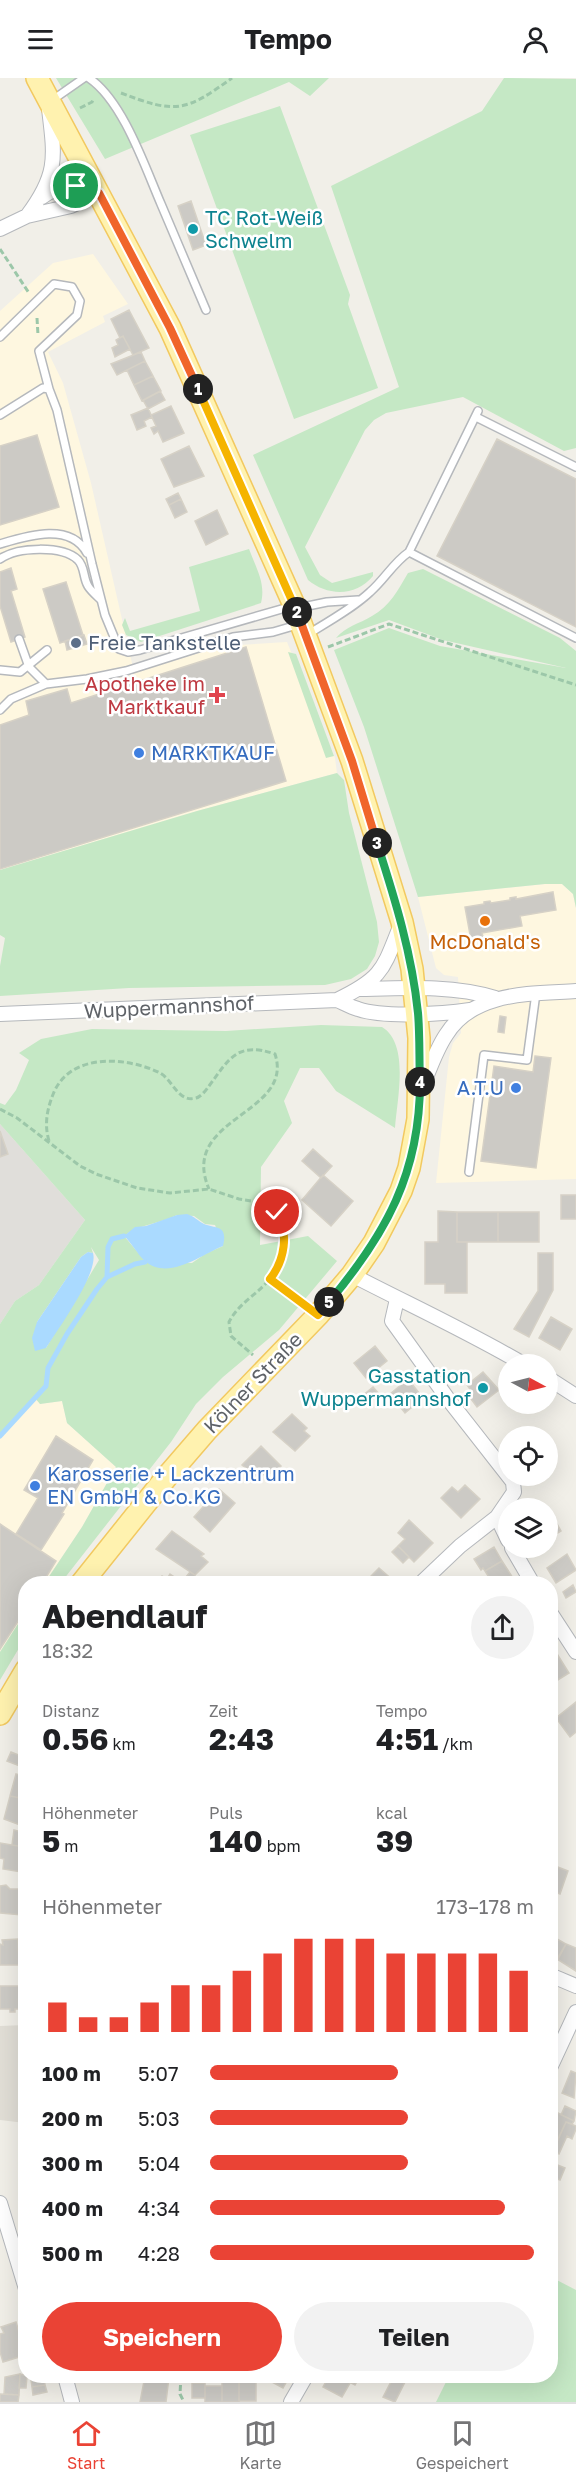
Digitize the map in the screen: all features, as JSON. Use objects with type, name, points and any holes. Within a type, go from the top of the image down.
[{"type":"main road","name":"Kölner Straße","points":[[45,92],[170,328],[302,625],[352,761],[402,922],[418,1014],[420,1093],[415,1140],[401,1191],[380,1233],[352,1275],[318,1315],[169,1474],[87,1576]]},
{"type":"main road","points":[[0,1714],[18,1684]]},
{"type":"street","points":[[27,216],[40,199],[50,178],[54,160],[45,92]]},
{"type":"street","points":[[40,199],[66,185],[99,193]]},
{"type":"street","points":[[0,229],[27,216],[65,208],[99,193]]},
{"type":"street","name":"Wuppermannshof","points":[[0,1014],[337,1000],[359,989],[378,975],[384,967],[402,922]]},
{"type":"street","name":"Wuppermannshof","points":[[359,989],[415,989],[477,993],[495,998]]},
{"type":"street","name":"Wuppermannshof","points":[[420,1093],[446,1034],[472,1010],[495,998],[576,991]]},
{"type":"street","name":"Wuppermannshof","points":[[337,1000],[360,1010],[440,1015],[472,1010]]},
{"type":"street","points":[[352,1275],[397,1299],[438,1317],[505,1354]]},
{"type":"street","points":[[397,1299],[392,1321],[448,1399],[513,1482],[514,1492],[497,1517],[460,1546],[428,1576]]},
{"type":"street","points":[[558,1384],[576,1396]]},
{"type":"street","points":[[518,1558],[529,1576]]},
{"type":"street","points":[[558,1624],[576,1652]]},
{"type":"street","points":[[558,1978],[576,1986]]},
{"type":"street","points":[[558,2051],[576,2012]]},
{"type":"street","points":[[0,2203],[18,2263]]},
{"type":"street","points":[[67,2383],[72,2402]]},
{"type":"street","points":[[291,2402],[302,2383]]},
{"type":"lane","points":[[45,92],[84,78]]},
{"type":"lane","points":[[89,78],[100,86],[133,139],[206,310]]},
{"type":"lane","points":[[0,337],[54,284],[72,287],[80,301],[77,315],[39,351],[57,410],[92,564],[114,640],[119,649],[128,652],[330,621],[372,591],[396,561],[409,552],[477,414],[576,467]]},
{"type":"lane","points":[[0,415],[43,388],[50,389]]},
{"type":"lane","points":[[0,544],[36,534],[62,535],[81,544],[92,564]]},
{"type":"lane","points":[[0,559],[21,551],[38,550],[71,555],[83,566],[87,585],[103,602]]},
{"type":"lane","points":[[409,552],[576,638]]},
{"type":"lane","points":[[0,710],[11,699],[46,684],[87,680],[126,671],[233,637],[273,632],[302,625],[327,602],[358,600]]},
{"type":"lane","points":[[19,639],[29,667],[46,684]]},
{"type":"lane","points":[[0,670],[20,672],[29,667],[47,650]]},
{"type":"lane","points":[[469,1172],[484,1055],[527,1060],[536,993]]},
{"type":"path","points":[[100,86],[146,103],[171,108],[189,105],[232,78]]},
{"type":"path","points":[[80,108],[92,102]]},
{"type":"path","points":[[302,625],[389,624],[576,685]]},
{"type":"path","points":[[50,1143],[46,1132],[46,1114],[61,1082],[76,1068],[89,1064],[128,1061],[163,1074],[178,1093],[186,1098],[196,1098],[204,1092],[223,1064],[237,1053],[254,1049],[274,1054],[278,1065],[277,1078],[270,1090],[218,1132],[211,1146],[204,1171],[209,1189]]},
{"type":"path","points":[[0,1109],[17,1118],[96,1174],[137,1188],[170,1193],[209,1189],[239,1199],[269,1204],[282,1221],[283,1247],[276,1270],[270,1279],[243,1301],[229,1322],[231,1336],[268,1367]]},
{"type":"path","points":[[270,1279],[318,1315]]},
{"type":"path","points":[[181,2383],[180,2394],[184,2402]]},
{"type":"shaded area","points":[[93,254],[128,304],[103,316],[105,322],[48,352],[63,383],[91,483],[134,672],[223,646],[287,642],[335,758],[337,773],[197,811],[0,870],[0,311],[53,263]]},
{"type":"shaded area","points":[[562,884],[573,894],[576,908],[576,1179],[436,1183],[449,1057],[453,1043],[461,1033],[458,977],[444,975],[436,968],[418,897]]},
{"type":"shaded area","points":[[0,1124],[85,1220],[39,1285],[15,1301],[0,1324]]},
{"type":"shaded area","points":[[34,1396],[40,1404],[62,1401],[67,1423],[116,1467],[82,1527],[49,1576],[18,1576],[18,1624],[0,1652],[0,1434]]},
{"type":"shaded area","points":[[18,2025],[18,2122],[0,2120],[0,2026]]},
{"type":"green space","points":[[56,78],[329,78],[310,96],[289,82],[105,159]]},
{"type":"green space","points":[[504,78],[576,79],[576,448],[564,451],[463,397],[386,413],[374,420],[365,430],[305,547],[320,575],[332,583],[373,572],[373,576],[366,583],[350,591],[324,589],[308,580],[253,455],[399,387],[331,186],[482,111]]},
{"type":"green space","points":[[280,106],[350,295],[348,304],[378,388],[294,419],[190,135]]},
{"type":"green space","points":[[249,549],[261,582],[261,603],[141,642],[126,635],[122,625],[125,618],[130,631],[200,611],[189,567]]},
{"type":"green space","points":[[423,569],[560,638],[576,651],[576,908],[573,894],[562,884],[418,897],[364,727],[334,650],[389,628],[440,646],[566,668],[443,640],[389,620],[336,638],[384,607],[408,573]]},
{"type":"green space","points":[[288,652],[296,654],[334,756],[326,758]]},
{"type":"green space","points":[[337,773],[344,780],[349,813],[377,922],[379,942],[375,956],[367,969],[351,979],[325,985],[129,988],[0,996],[0,966],[5,938],[0,935],[0,870],[197,811]]},
{"type":"green space","points":[[321,1025],[382,1027],[391,1035],[396,1046],[400,1073],[399,1088],[395,1128],[336,1091],[319,1068],[300,1068],[284,1101],[292,1123],[261,1167],[260,1245],[308,1236],[337,1261],[279,1330],[223,1377],[196,1404],[171,1442],[66,1576],[49,1576],[82,1527],[116,1467],[67,1423],[62,1401],[40,1404],[34,1397],[0,1434],[0,1324],[15,1301],[39,1285],[85,1220],[0,1124],[0,1103],[5,1105],[16,1090],[29,1060],[19,1053],[41,1039],[92,1029],[226,1031]],"holes":[[[177,1215],[194,1216],[205,1224],[215,1225],[223,1246],[192,1263],[146,1262],[124,1236],[136,1229]],[[91,1247],[99,1260],[46,1348],[37,1322],[81,1257],[88,1252],[93,1253]]]},
{"type":"green space","points":[[18,1624],[18,1650],[0,1680],[0,1652]]},
{"type":"green space","points":[[558,2281],[576,2290],[576,2402],[436,2402],[446,2383],[558,2383]]},
{"type":"water","points":[[187,1214],[223,1231],[223,1246],[195,1260],[164,1268],[145,1261],[124,1236],[135,1227]]},
{"type":"water","points":[[88,1252],[93,1253],[93,1262],[84,1287],[46,1348],[35,1351],[32,1338],[37,1322],[81,1257]]},
{"type":"building","name":"TC Rot-Weiß Schwelm","points":[[191,201],[206,245],[193,250],[178,206]]},
{"type":"building","points":[[129,310],[149,348],[133,355],[123,336],[120,338],[111,319]]},
{"type":"building","points":[[123,336],[130,349],[115,357],[112,348],[118,345],[116,340]]},
{"type":"building","points":[[141,352],[145,361],[117,375],[111,364]]},
{"type":"building","points":[[145,361],[153,376],[134,385],[127,370]]},
{"type":"building","points":[[153,376],[161,391],[142,401],[134,385]]},
{"type":"building","points":[[160,391],[165,400],[148,409],[143,400]]},
{"type":"building","points":[[171,406],[184,433],[163,442],[158,431],[154,434],[151,428],[156,426],[151,415]]},
{"type":"building","points":[[148,408],[152,417],[144,421],[146,426],[137,430],[131,415]]},
{"type":"building","points":[[37,435],[59,507],[0,525],[0,446]]},
{"type":"building","points":[[497,439],[576,479],[576,627],[437,556]]},
{"type":"building","points":[[189,446],[204,476],[174,487],[161,459]]},
{"type":"building","points":[[178,493],[181,499],[169,505],[166,499]]},
{"type":"building","points":[[181,499],[187,512],[175,518],[169,505]]},
{"type":"building","points":[[217,510],[228,534],[206,545],[195,521]]},
{"type":"building","points":[[11,568],[17,589],[11,591],[25,637],[11,642],[0,606],[0,572]]},
{"type":"building","points":[[66,582],[83,635],[60,643],[43,589]]},
{"type":"building","name":"Freie Tankstelle","points":[[84,635],[87,644],[67,650],[65,641]]},
{"type":"building","name":"MARKTKAUF","points":[[246,647],[286,781],[0,869],[0,725],[29,715],[26,701],[67,689],[71,703]]},
{"type":"building","points":[[553,892],[556,910],[520,916],[522,926],[482,933],[483,937],[471,940],[465,907]]},
{"type":"building","points":[[500,1016],[506,1017],[504,1033],[498,1032]]},
{"type":"building","points":[[535,1056],[551,1058],[536,1168],[481,1161],[494,1066],[533,1072]]},
{"type":"building","points":[[0,1131],[8,1154],[0,1157]]},
{"type":"building","points":[[313,1149],[332,1166],[321,1178],[302,1161]]},
{"type":"building","points":[[323,1175],[353,1201],[331,1226],[302,1200]]},
{"type":"building","points":[[561,1195],[576,1195],[576,1219],[561,1219]]},
{"type":"building","points":[[438,1211],[457,1212],[457,1242],[467,1242],[467,1293],[445,1293],[445,1284],[425,1284],[425,1242],[438,1242]]},
{"type":"building","points":[[457,1212],[498,1212],[498,1242],[457,1242]]},
{"type":"building","points":[[498,1212],[539,1212],[539,1242],[498,1242]]},
{"type":"building","points":[[538,1253],[553,1253],[553,1290],[529,1337],[514,1329],[538,1291]]},
{"type":"building","points":[[551,1317],[572,1329],[560,1350],[539,1338]]},
{"type":"building","points":[[375,1346],[387,1361],[366,1378],[354,1363]]},
{"type":"building","name":"Gasstation Wuppermannshof","points":[[483,1372],[498,1391],[477,1407],[468,1395],[472,1392],[467,1385]]},
{"type":"building","points":[[408,1379],[423,1398],[405,1413],[390,1394]]},
{"type":"building","points":[[373,1387],[379,1394],[368,1403],[362,1396]]},
{"type":"building","points":[[292,1414],[307,1428],[304,1431],[310,1436],[295,1451],[273,1432]]},
{"type":"building","points":[[56,1436],[93,1460],[62,1513],[64,1514],[41,1550],[16,1534],[38,1498],[24,1490]]},
{"type":"building","points":[[261,1446],[281,1466],[273,1475],[267,1470],[259,1480],[242,1465]]},
{"type":"building","points":[[465,1485],[480,1499],[461,1518],[441,1498],[452,1487],[458,1492]]},
{"type":"building","points":[[219,1489],[235,1503],[210,1532],[194,1517]]},
{"type":"building","points":[[409,1520],[433,1543],[414,1562],[398,1546],[405,1539],[398,1533]]},
{"type":"building","points":[[0,1524],[56,1561],[47,1576],[18,1576],[18,1621],[0,1649]]},
{"type":"building","points":[[172,1531],[204,1554],[201,1556],[208,1562],[195,1575],[156,1549]]},
{"type":"building","points":[[398,1546],[409,1557],[403,1563],[392,1552]]},
{"type":"building","points":[[494,1547],[498,1558],[502,1561],[485,1571],[483,1568],[481,1570],[474,1559]]},
{"type":"building","points":[[567,1554],[576,1570],[558,1582],[558,1576],[552,1576],[547,1568]]},
{"type":"building","points":[[502,1561],[512,1576],[488,1576],[485,1571]]},
{"type":"building","points":[[379,1568],[388,1576],[371,1576]]},
{"type":"building","points":[[573,1585],[576,1592],[566,1598],[563,1592]]},
{"type":"building","points":[[558,1655],[569,1673],[558,1680]]},
{"type":"building","points":[[576,1702],[576,1732],[570,1737],[558,1721],[558,1716]]},
{"type":"building","points":[[11,1752],[18,1755],[18,1765],[7,1761]]},
{"type":"building","points":[[16,1774],[18,1775],[18,1798],[10,1796]]},
{"type":"building","points":[[10,1796],[18,1798],[18,1824],[4,1819]]},
{"type":"building","points":[[14,1830],[18,1831],[18,1846],[12,1845]]},
{"type":"building","points":[[0,1843],[18,1846],[18,1872],[3,1869],[4,1859],[0,1858]]},
{"type":"building","points":[[558,1867],[568,1871],[560,1894],[558,1893]]},
{"type":"building","points":[[6,1885],[10,1889],[18,1889],[18,1915],[0,1913],[0,1886]]},
{"type":"building","points":[[18,1939],[18,1965],[0,1965],[2,1940]]},
{"type":"building","points":[[558,1940],[566,1944],[558,1959]]},
{"type":"building","points":[[566,1944],[576,1948],[576,1971],[558,1960]]},
{"type":"building","points":[[0,1986],[18,1986],[18,2009],[10,2012],[10,2009],[0,2009]]},
{"type":"building","points":[[571,2071],[576,2073],[574,2098],[562,2093]]},
{"type":"building","points":[[565,2106],[576,2111],[574,2121],[561,2115]]},
{"type":"building","points":[[558,2113],[574,2121],[572,2124],[566,2122],[558,2139]]},
{"type":"building","points":[[566,2122],[576,2126],[572,2139],[567,2136],[559,2154],[558,2140]]},
{"type":"building","points":[[558,2165],[565,2168],[560,2180],[558,2179]]},
{"type":"building","points":[[16,2322],[18,2329],[18,2357],[3,2362],[0,2352],[0,2334],[4,2333],[1,2327]]},
{"type":"building","points":[[18,2374],[19,2395],[4,2394],[5,2377]]},
{"type":"building","points":[[19,2383],[26,2383],[26,2388],[19,2388]]},
{"type":"building","points":[[31,2383],[45,2383],[45,2385],[32,2387]]},
{"type":"building","points":[[144,2383],[168,2383],[166,2402],[140,2402]]},
{"type":"building","points":[[192,2383],[205,2383],[205,2398],[192,2398]]},
{"type":"building","points":[[222,2383],[239,2383],[239,2402],[222,2402]]},
{"type":"building","points":[[239,2383],[256,2383],[256,2401],[239,2401]]},
{"type":"building","points":[[274,2383],[286,2383],[283,2388]]},
{"type":"building","points":[[325,2383],[350,2383],[342,2397],[323,2387]]},
{"type":"building","points":[[390,2383],[404,2383],[395,2402],[383,2397]]},
{"type":"building","points":[[45,2385],[47,2392],[33,2395],[32,2387]]},
{"type":"building","points":[[205,2386],[222,2386],[222,2402],[205,2402]]},
{"type":"building","points":[[0,2394],[19,2395],[18,2402],[0,2402]]},
{"type":"waterway","points":[[107,1277],[108,1247],[112,1239],[124,1236]]},
{"type":"waterway","points":[[0,1436],[46,1386],[48,1368],[97,1289],[107,1277],[135,1264],[145,1262]]},
{"type":"place","name":"TC Rot-Weiß Schwelm","points":[[193,229]]},
{"type":"place","name":"Freie Tankstelle","points":[[76,643]]},
{"type":"place","name":"Apotheke im Marktkauf","points":[[217,695]]},
{"type":"place","name":"MARKTKAUF","points":[[139,753]]},
{"type":"place","name":"McDonald's","points":[[485,921]]},
{"type":"place","name":"A.T.U","points":[[516,1088]]},
{"type":"place","name":"Gasstation Wuppermannshof","points":[[483,1388]]},
{"type":"place","name":"Karosserie + Lackzentrum EN GmbH & Co.KG","points":[[35,1486]]},
{"type":"route","points":[[76,186],[99,193],[170,328],[286,585],[352,761],[402,922],[412,969],[418,1014],[420,1093],[415,1140],[409,1168],[401,1191],[374,1243],[352,1275],[318,1315],[270,1279],[281,1260],[283,1247],[282,1221],[277,1212]]}]
